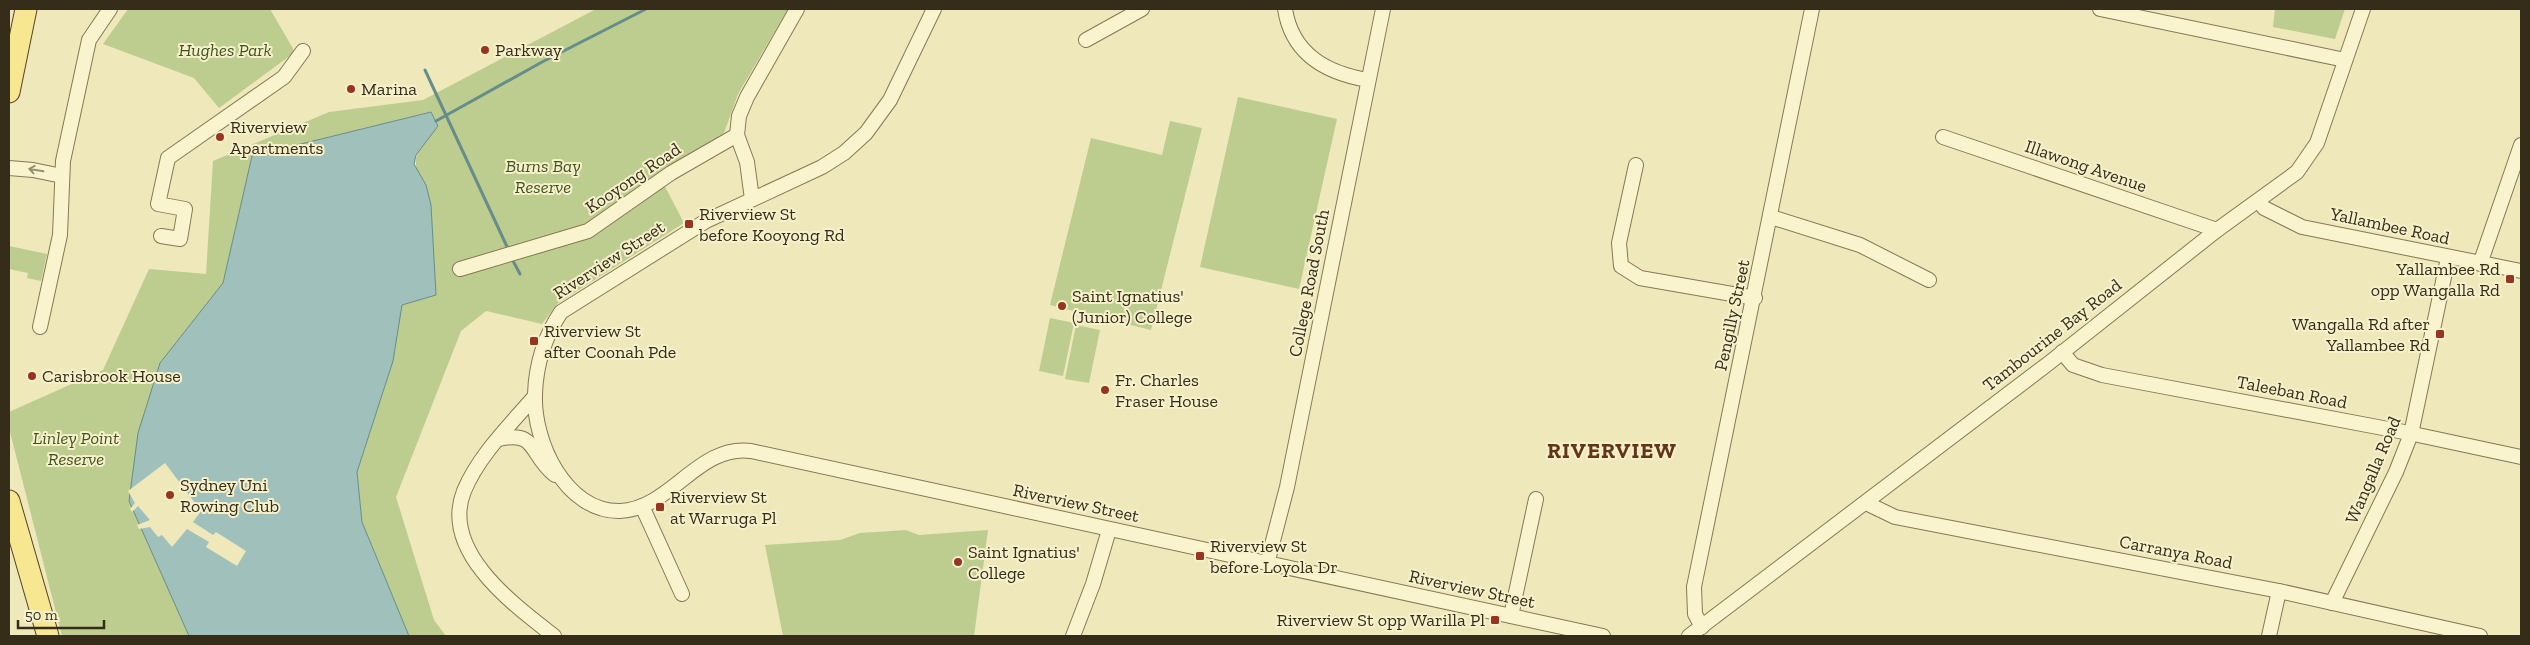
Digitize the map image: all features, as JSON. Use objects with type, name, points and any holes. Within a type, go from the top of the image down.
[{"type":"main road","points":[[9,34],[14,9]]},
{"type":"main road","points":[[9,92],[26,9]]},
{"type":"main road","points":[[9,501],[48,636]]},
{"type":"main road","points":[[9,542],[28,605],[33,636]]},
{"type":"street","points":[[40,327],[60,235],[63,161],[89,40],[110,9]]},
{"type":"street","points":[[752,199],[747,162],[738,135],[739,116],[747,97],[797,9]]},
{"type":"street","name":"Riverview Street","points":[[563,482],[553,465],[542,439],[535,396],[540,360],[548,334],[561,312],[706,221],[822,167],[844,153],[866,133],[879,117],[897,88],[934,9]]},
{"type":"street","points":[[1086,40],[1142,9]]},
{"type":"street","points":[[1285,9],[1292,34],[1310,57],[1332,71],[1368,80]]},
{"type":"street","name":"College Road South","points":[[1267,564],[1287,486],[1383,9]]},
{"type":"street","name":"Pengilly Street","points":[[1702,627],[1695,614],[1694,587],[1755,298],[1812,9]]},
{"type":"street","points":[[2100,9],[2345,60]]},
{"type":"street","name":"Tambourine Bay Road","points":[[1689,636],[1866,503],[2217,230],[2297,172],[2317,143],[2363,9]]},
{"type":"street","points":[[161,236],[180,239],[185,209],[158,204],[168,158],[284,77],[303,50]]},
{"type":"street","name":"Kooyong Road","points":[[460,269],[588,231],[671,173],[738,135]]},
{"type":"street","name":"Illawong Avenue","points":[[1943,137],[2217,230]]},
{"type":"street","points":[[2480,264],[2521,145]]},
{"type":"street","points":[[1636,165],[1619,243],[1621,266],[1640,278],[1755,298]]},
{"type":"street","points":[[9,168],[33,170],[62,176]]},
{"type":"street","name":"Yallambee Road","points":[[2259,201],[2264,208],[2302,227],[2521,272]]},
{"type":"street","points":[[1771,217],[1860,245],[1929,280]]},
{"type":"street","name":"Wangalla Road","points":[[2332,603],[2396,472],[2411,434],[2448,258]]},
{"type":"street","name":"Taleeban Road","points":[[2062,352],[2073,365],[2102,375],[2521,457]]},
{"type":"street","points":[[535,396],[474,471],[463,492],[460,511],[466,545],[472,557],[501,593],[554,636]]},
{"type":"street","name":"Riverview Street","points":[[499,439],[519,436],[525,438],[543,466],[582,499],[601,508],[621,511],[642,506],[707,461],[729,451],[739,450],[1603,636]]},
{"type":"street","points":[[1511,616],[1536,499]]},
{"type":"street","name":"Carranya Road","points":[[1866,503],[1895,516],[2279,591],[2444,633],[2480,636]]},
{"type":"street","points":[[642,506],[682,594]]},
{"type":"street","points":[[1073,636],[1093,584],[1110,530]]},
{"type":"street","points":[[2270,636],[2279,591]]},
{"type":"green space","name":"Hughes Park","points":[[128,9],[270,9],[295,52],[219,108],[194,78],[103,44]]},
{"type":"green space","name":"Burns Bay Reserve","points":[[596,9],[788,9],[738,94],[724,133],[659,175],[684,223],[558,303],[542,324],[486,311],[461,331],[396,497],[434,620],[446,636],[409,636],[362,522],[357,472],[393,361],[418,173],[416,160],[424,142],[438,126],[431,112],[252,156],[223,283],[160,363],[129,501],[189,636],[62,636],[9,428],[9,412],[103,370],[149,269],[206,274],[213,161],[329,112],[423,100]]},
{"type":"green space","points":[[2275,9],[2345,9],[2335,39],[2273,27]]},
{"type":"green space","points":[[1238,97],[1337,119],[1299,289],[1200,267]]},
{"type":"green space","points":[[1170,121],[1202,128],[1151,330],[1050,305],[1091,138],[1162,155]]},
{"type":"green space","points":[[9,246],[47,254],[41,281],[27,278],[28,273],[9,269]]},
{"type":"green space","points":[[1050,318],[1074,323],[1063,376],[1039,371]]},
{"type":"green space","points":[[1076,325],[1100,330],[1089,383],[1065,379]]},
{"type":"green space","points":[[906,530],[919,535],[988,530],[974,636],[783,636],[765,545],[840,540],[860,533]]},
{"type":"water","points":[[431,112],[438,126],[416,155],[414,164],[426,185],[431,205],[436,295],[402,305],[393,361],[357,472],[362,522],[409,636],[189,636],[129,501],[138,433],[160,363],[223,283],[252,156]]},
{"type":"pier","points":[[165,463],[201,511],[193,522],[213,535],[216,532],[246,551],[237,566],[206,547],[209,542],[187,529],[172,547],[162,535],[158,537],[150,527],[139,529],[137,525],[150,520],[138,506],[132,512],[130,509],[135,503],[128,491]]},
{"type":"waterway","points":[[436,121],[542,62],[646,9]]},
{"type":"waterway","points":[[425,70],[509,251]]},
{"type":"waterway","points":[[512,259],[520,274]]},
{"type":"place","name":"Parkway","points":[[485,50]]},
{"type":"place","name":"Marina","points":[[351,89]]},
{"type":"place","name":"Riverview Apartments","points":[[220,137]]},
{"type":"place","name":"Riverview St before Kooyong Rd","points":[[689,224]]},
{"type":"place","name":"Yallambee Rd opp Wangalla Rd","points":[[2510,279]]},
{"type":"place","name":"Saint Ignatius' (Junior) College","points":[[1062,306]]},
{"type":"place","name":"Wangalla Rd after Yallambee Rd","points":[[2440,334]]},
{"type":"place","name":"Riverview St after Coonah Pde","points":[[534,341]]},
{"type":"place","name":"Carisbrook House","points":[[32,376]]},
{"type":"place","name":"Fr. Charles Fraser House","points":[[1105,390]]},
{"type":"place","name":"Sydney Uni Rowing Club","points":[[170,495]]},
{"type":"place","name":"Riverview St at Warruga Pl","points":[[660,507]]},
{"type":"place","name":"Riverview St before Loyola Dr","points":[[1200,556]]},
{"type":"place","name":"Saint Ignatius' College","points":[[958,562]]},
{"type":"place","name":"Riverview St opp Warilla Pl","points":[[1495,620]]},
{"type":"district","name":"RIVERVIEW","points":[[1612,450]]},
{"type":"park label","name":"Linley Point Reserve","points":[[76,448]]}]
